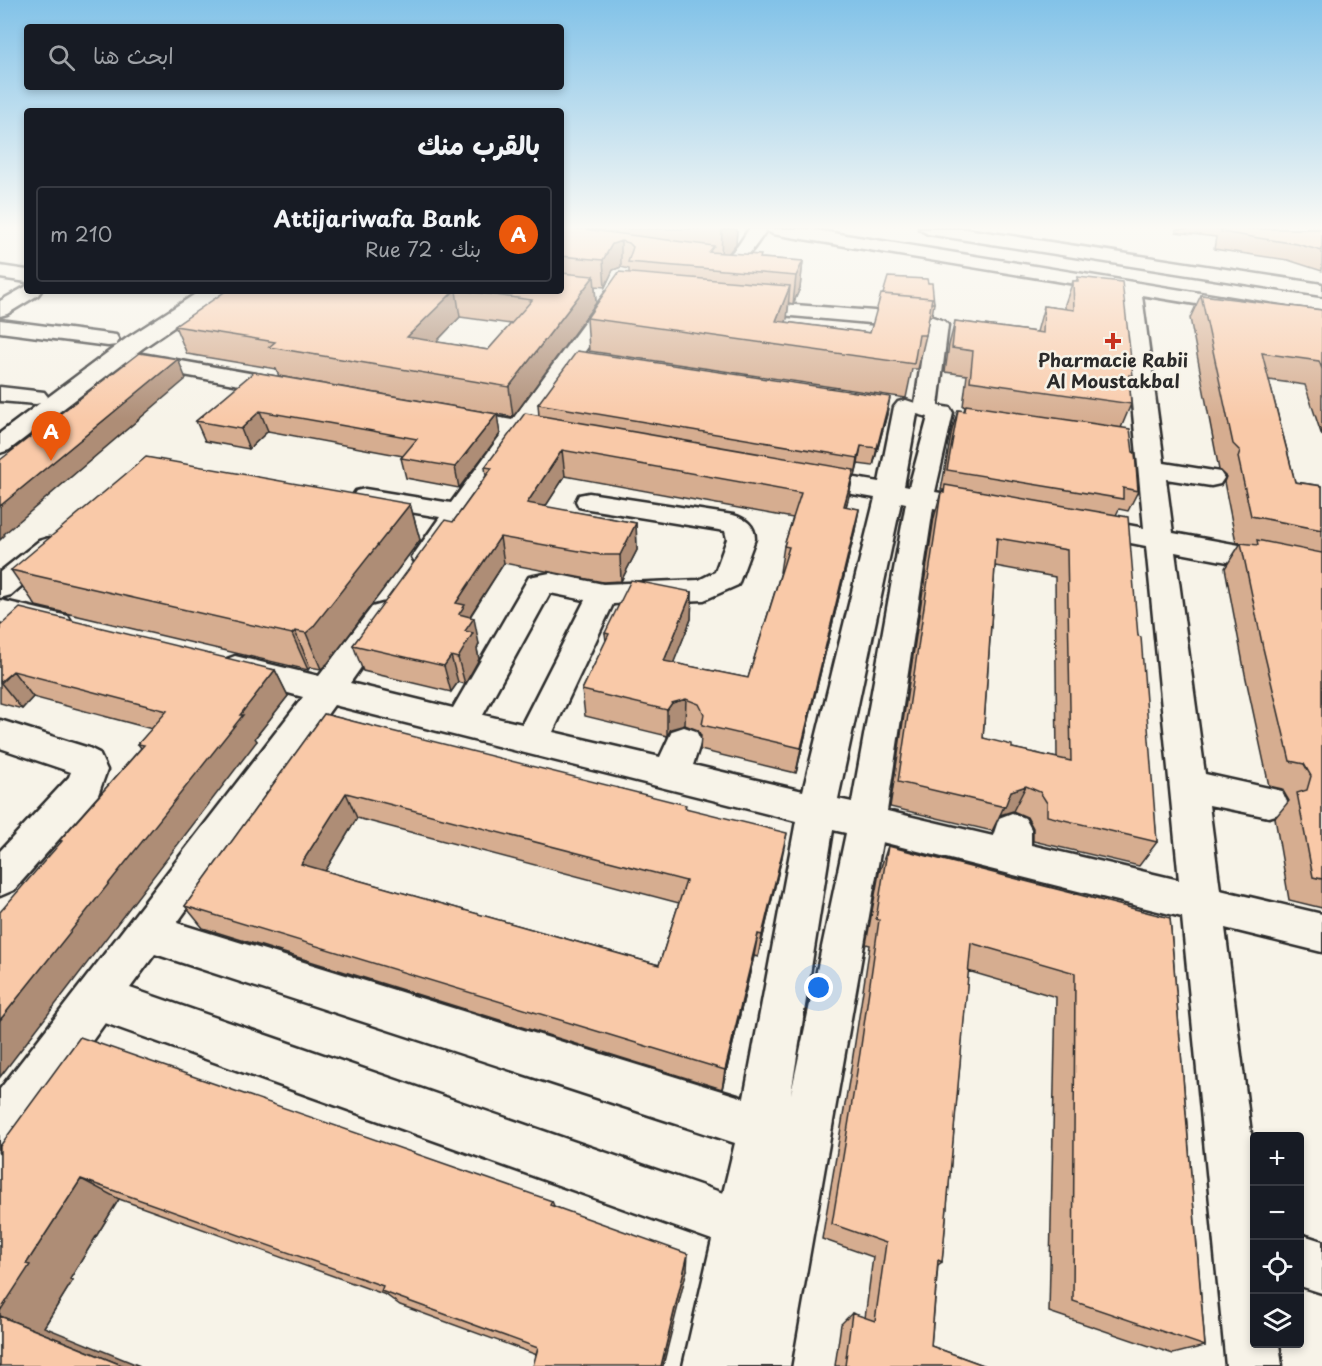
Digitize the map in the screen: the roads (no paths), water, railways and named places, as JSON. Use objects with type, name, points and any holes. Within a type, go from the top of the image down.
[{"type":"street","points":[[0,1128],[328,691],[524,422],[583,359],[614,293]]},
{"type":"street","points":[[1131,293],[1142,451],[1158,529],[1201,904],[1247,1244],[1254,1366]]},
{"type":"street","points":[[1160,293],[1322,319]]},
{"type":"street","points":[[0,310],[26,294]]},
{"type":"street","points":[[0,445],[120,347],[178,294]]},
{"type":"street","points":[[0,423],[36,397],[208,294]]},
{"type":"street","points":[[711,1366],[762,1128],[817,810],[907,485],[924,410],[938,327],[934,323],[724,305]]},
{"type":"street","points":[[0,326],[314,384]]},
{"type":"street","points":[[0,394],[36,397]]},
{"type":"street","points":[[433,405],[577,430]]},
{"type":"street","points":[[1142,451],[1211,478]]},
{"type":"street","points":[[793,466],[1009,503]]},
{"type":"street","points":[[762,1366],[867,822],[907,485]]},
{"type":"street","points":[[341,493],[458,512]]},
{"type":"street","points":[[462,722],[540,584],[550,583],[603,594],[704,590],[728,578],[742,533],[739,527],[733,524],[590,501]]},
{"type":"street","points":[[1066,513],[1158,529],[1322,549]]},
{"type":"street","points":[[0,588],[70,528]]},
{"type":"street","points":[[1158,529],[1322,570]]},
{"type":"street","points":[[532,741],[603,594]]},
{"type":"street","points":[[0,610],[90,633]]},
{"type":"street","points":[[204,660],[867,822],[1012,843],[1201,904],[1322,933]]},
{"type":"street","points":[[0,734],[76,758],[86,764],[89,770],[85,784],[0,878]]},
{"type":"street","points":[[671,774],[684,741]]},
{"type":"street","points":[[1187,786],[1269,802]]},
{"type":"street","points":[[146,932],[762,1128]]},
{"type":"street","points":[[96,998],[741,1225]]},
{"type":"street","points":[[1304,1262],[1322,1267]]},
{"type":"place","name":"Pharmacie Rabii Al Moustakbal","points":[[1113,341]]},
{"type":"place","name":"Attijariwafa Bank","points":[[51,461]]}]
